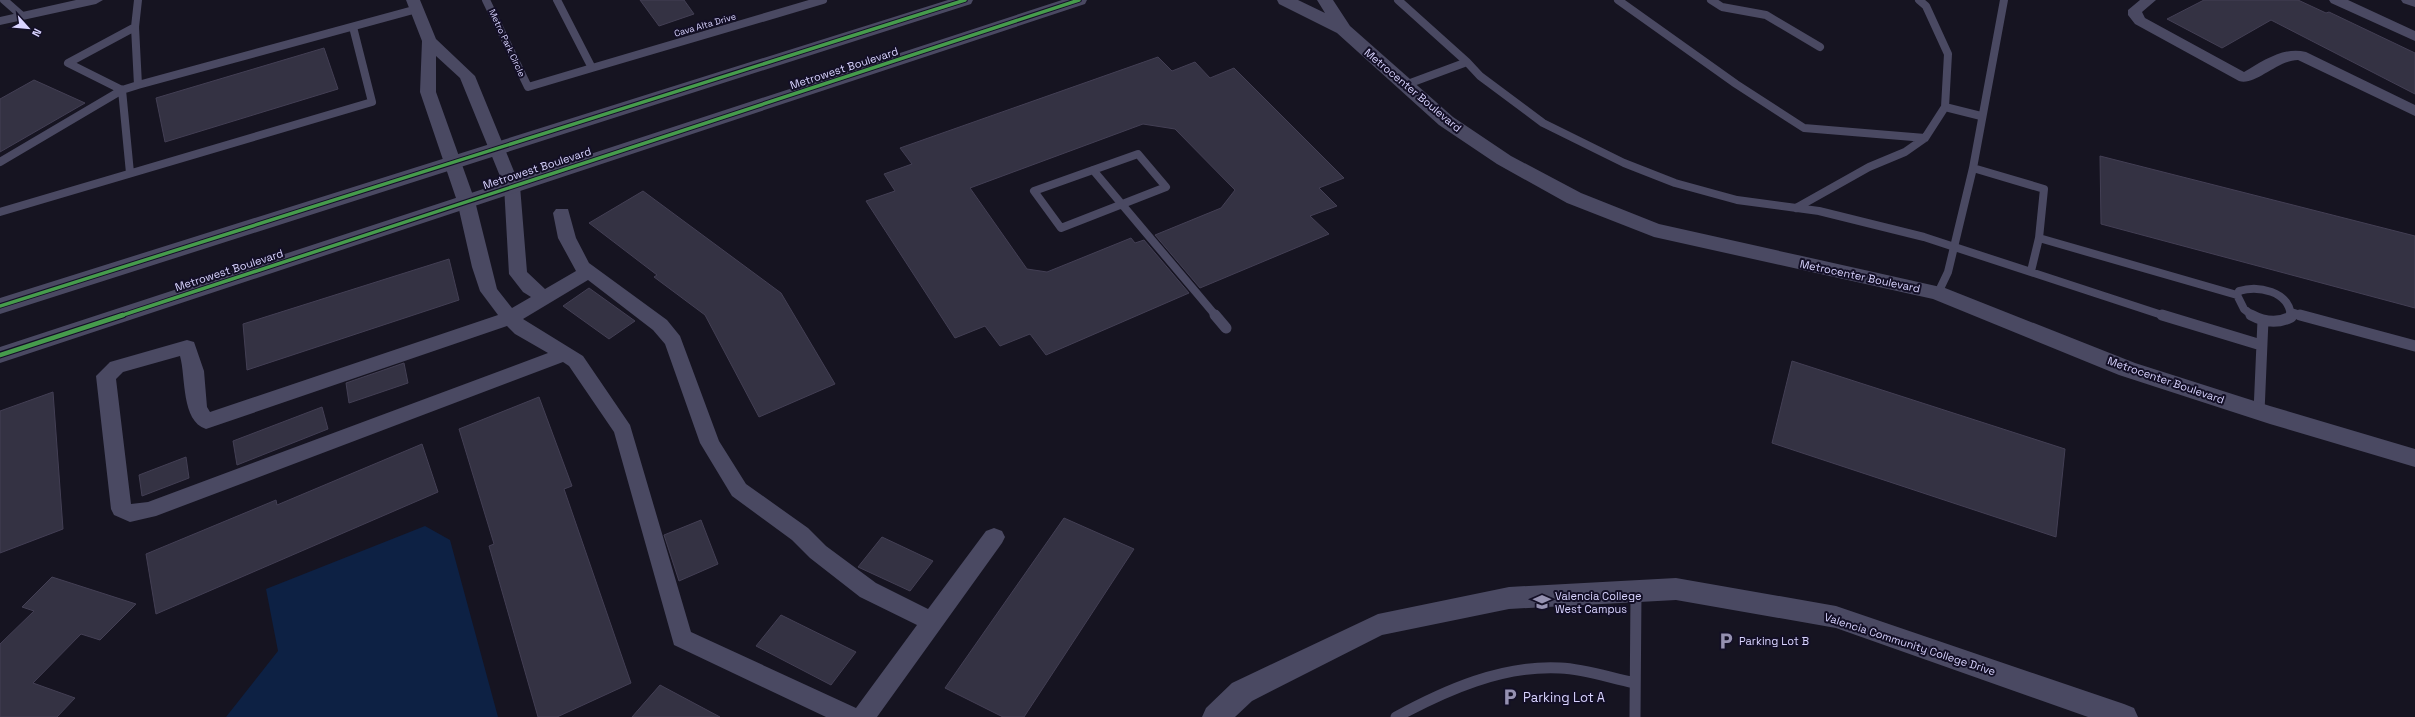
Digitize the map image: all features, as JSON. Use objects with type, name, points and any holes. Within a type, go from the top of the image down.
[{"type":"street","points":[[0,21],[21,15],[96,0]]},
{"type":"street","points":[[0,306],[453,164],[965,0]]},
{"type":"street","name":"Metrowest Boulevard","points":[[0,354],[1079,0]]},
{"type":"street","name":"Metrocenter Boulevard","points":[[1285,0],[1342,29],[1446,121],[1504,160],[1574,198],[1654,230],[1938,293],[2127,369],[2260,412],[2415,458]]},
{"type":"street","name":"Metrocenter Boulevard","points":[[1325,0],[1342,29]]},
{"type":"street","points":[[2149,0],[2135,10],[2135,15],[2140,21],[2244,78],[2283,56],[2301,54],[2415,110]]},
{"type":"street","points":[[2336,0],[2415,37]]},
{"type":"street","points":[[2408,0],[2415,3]]},
{"type":"street","points":[[415,4],[430,41],[466,76],[512,186],[518,274],[529,287],[545,298]]},
{"type":"street","points":[[430,41],[428,92],[466,201],[481,267],[489,291],[510,318],[522,329],[576,361],[623,430],[682,638],[850,717]]},
{"type":"street","points":[[562,213],[567,238],[575,258],[588,272],[660,325],[673,341],[710,443],[739,490],[800,534],[818,552],[868,590],[932,622]]},
{"type":"street","points":[[565,354],[149,510],[130,513],[121,509],[106,376],[117,367],[187,347],[194,371],[197,408],[206,421],[510,318],[588,272]]},
{"type":"street","points":[[863,717],[994,537]]},
{"type":"street","name":"Valencia Community College Drive","points":[[1216,717],[1242,692],[1378,625],[1509,598],[1676,589],[1836,617],[2101,712],[2124,717]]},
{"type":"lane","points":[[4,0],[21,15]]},
{"type":"lane","points":[[138,0],[135,27],[138,85]]},
{"type":"lane","name":"Metro Park Circle","points":[[486,0],[528,87],[592,68]]},
{"type":"lane","points":[[557,0],[592,68]]},
{"type":"lane","name":"Cava Alta Drive","points":[[592,68],[823,0]]},
{"type":"lane","points":[[1398,0],[1467,62],[1480,76],[1543,123],[1624,163],[1675,183],[1736,200],[1819,211],[1954,246],[2031,271],[2076,288],[2261,345]]},
{"type":"lane","points":[[1618,0],[1736,84],[1804,128],[1925,138]]},
{"type":"lane","points":[[1711,0],[1722,7],[1766,15],[1820,47]]},
{"type":"lane","points":[[1796,208],[1869,167],[1905,152],[1925,138],[1945,107],[1948,54],[1926,6],[1919,0]]},
{"type":"lane","points":[[1938,293],[1948,272],[1973,168],[1981,116],[2004,0]]},
{"type":"lane","points":[[0,162],[122,90],[352,27],[415,4]]},
{"type":"lane","points":[[122,90],[68,63],[135,27]]},
{"type":"lane","points":[[0,212],[372,102],[352,27]]},
{"type":"lane","points":[[1406,85],[1467,62]]},
{"type":"lane","points":[[122,90],[130,173]]},
{"type":"lane","points":[[1945,107],[1981,116]]},
{"type":"lane","points":[[1138,154],[1166,187],[1121,205],[1061,228],[1034,191],[1138,154]]},
{"type":"lane","points":[[1973,168],[2044,189],[2038,238],[2031,271]]},
{"type":"lane","points":[[1093,170],[1226,328]]},
{"type":"lane","points":[[2038,238],[2237,295]]},
{"type":"lane","points":[[2245,288],[2269,291],[2285,300],[2291,312],[2291,317],[2280,322],[2263,320],[2254,316],[2241,306],[2237,295],[2245,288]]},
{"type":"lane","points":[[2291,312],[2415,346]]},
{"type":"lane","points":[[2260,412],[2263,320]]},
{"type":"lane","points":[[1635,717],[1636,592]]},
{"type":"lane","points":[[1396,717],[1469,682],[1527,668],[1562,668],[1635,683]]},
{"type":"water","points":[[425,526],[450,540],[498,717],[226,717],[278,651],[266,589]]},
{"type":"building","points":[[640,0],[684,0],[694,14],[659,26]]},
{"type":"building","points":[[2204,0],[2298,0],[2326,13],[2329,12],[2415,53],[2415,94],[2271,20],[2222,48],[2167,19]]},
{"type":"building","points":[[324,48],[338,89],[165,142],[156,98]]},
{"type":"building","points":[[1158,57],[1172,71],[1195,62],[1210,78],[1234,68],[1344,178],[1319,188],[1337,206],[1310,216],[1329,234],[1200,288],[1155,235],[1221,208],[1235,190],[1175,129],[1143,124],[970,188],[1027,269],[1047,272],[1131,238],[1135,243],[1144,240],[1189,293],[1046,355],[1030,334],[1000,346],[985,326],[955,338],[866,201],[895,191],[884,174],[912,164],[900,148]]},
{"type":"building","points":[[34,80],[85,103],[0,152],[0,99]]},
{"type":"building","points":[[2100,156],[2415,236],[2415,308],[2101,224]]},
{"type":"building","points":[[643,191],[781,293],[835,384],[759,417],[705,315],[654,277],[657,275],[589,223]]},
{"type":"building","points":[[449,259],[459,300],[247,370],[243,324]]},
{"type":"building","points":[[589,288],[635,321],[609,339],[563,306]]},
{"type":"building","points":[[1792,361],[2065,449],[2056,537],[1772,443]]},
{"type":"building","points":[[404,363],[408,383],[349,403],[346,383]]},
{"type":"building","points":[[53,392],[63,529],[0,553],[0,411]]},
{"type":"building","points":[[539,397],[572,486],[564,489],[631,683],[557,717],[538,717],[489,546],[494,544],[459,429]]},
{"type":"building","points":[[322,407],[328,429],[237,465],[233,441]]},
{"type":"building","points":[[422,444],[438,492],[156,614],[146,554],[276,500],[277,505]]},
{"type":"building","points":[[186,457],[189,478],[142,496],[139,475]]},
{"type":"building","points":[[1064,518],[1134,549],[1024,717],[1003,717],[945,688]]},
{"type":"building","points":[[701,520],[718,564],[679,581],[664,535]]},
{"type":"building","points":[[882,537],[933,561],[910,591],[858,567]]},
{"type":"building","points":[[52,577],[136,604],[100,640],[81,634],[33,683],[75,698],[57,717],[0,717],[0,644],[34,611],[22,607]]},
{"type":"building","points":[[781,615],[856,652],[831,685],[756,646]]},
{"type":"building","points":[[660,685],[720,717],[632,717]]},
{"type":"cycle path","points":[[0,306],[497,150],[965,0]]},
{"type":"cycle path","points":[[0,355],[1079,0]]},
{"type":"place","name":"Valencia College West Campus","points":[[1542,602]]},
{"type":"place","name":"Parking Lot B","points":[[1726,641]]},
{"type":"place","name":"Parking Lot A","points":[[1510,697]]}]
